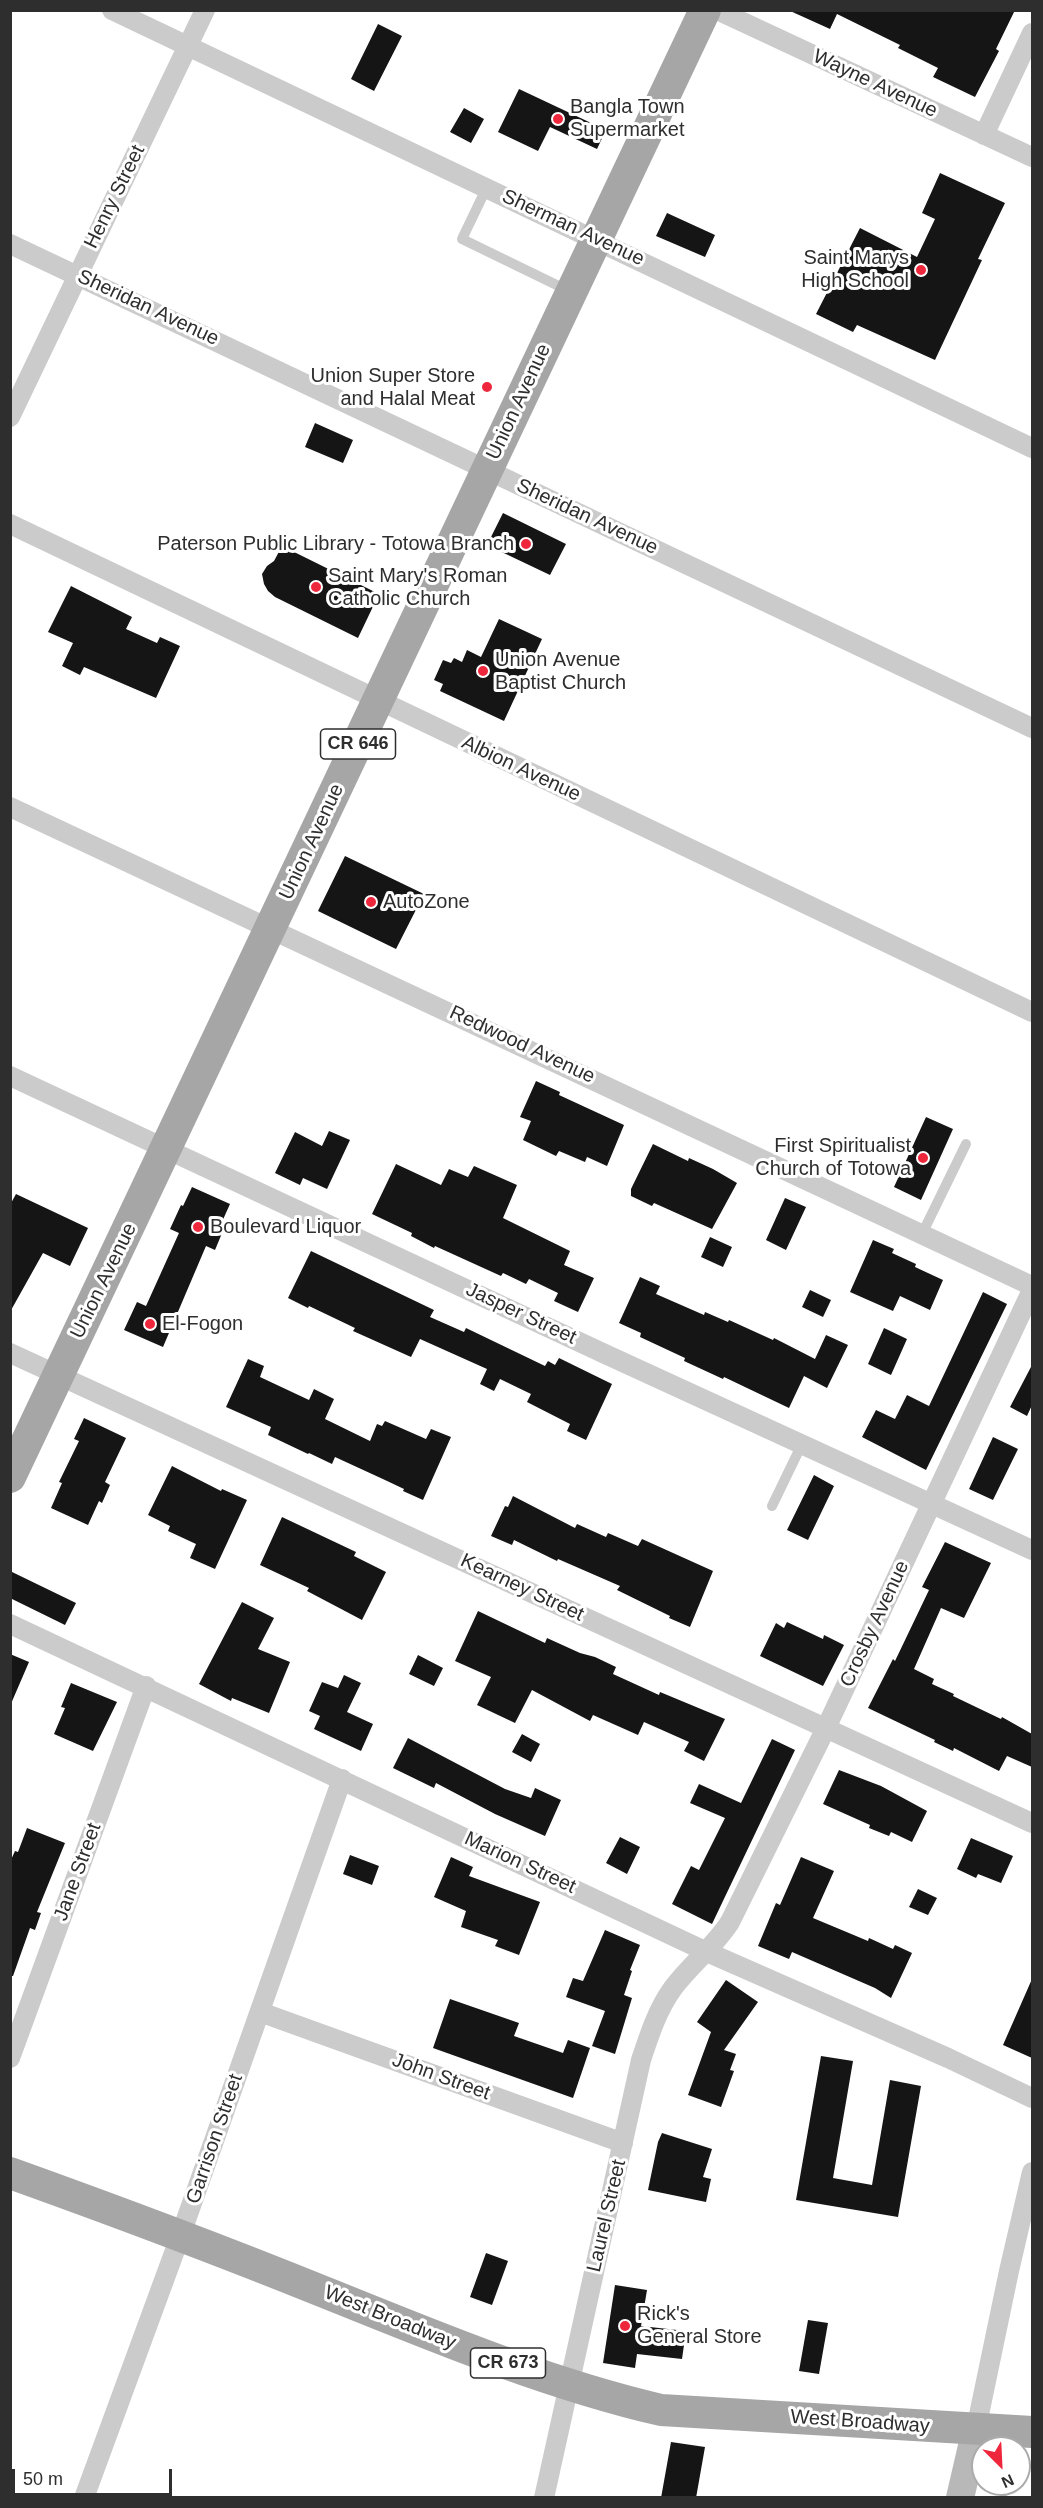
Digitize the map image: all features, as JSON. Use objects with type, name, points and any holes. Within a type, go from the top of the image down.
[{"type":"main road","name":"Union Avenue","points":[[10,1478],[705,10]]},
{"type":"main road","name":"West Broadway","points":[[10,2173],[181,2234],[452,2343],[604,2397],[661,2410],[1032,2432]]},
{"type":"street","name":"Sherman Avenue","points":[[112,10],[1032,448]]},
{"type":"street","name":"Henry Street","points":[[10,417],[205,10]]},
{"type":"street","name":"Wayne Avenue","points":[[717,10],[1032,157]]},
{"type":"street","points":[[984,135],[1032,33]]},
{"type":"street","name":"Sheridan Avenue","points":[[10,244],[1032,728]]},
{"type":"street","name":"Albion Avenue","points":[[10,524],[1032,1012]]},
{"type":"street","name":"Redwood Avenue","points":[[10,807],[272,927],[1032,1288]]},
{"type":"street","name":"Jasper Street","points":[[10,1076],[1032,1550]]},
{"type":"street","name":"Crosby Avenue","points":[[707,1952],[730,1922],[826,1728],[1032,1288]]},
{"type":"street","name":"Kearney Street","points":[[10,1353],[1032,1823]]},
{"type":"street","name":"Marion Street","points":[[10,1624],[146,1686],[707,1952],[948,2058],[1032,2098]]},
{"type":"street","name":"Jane Street","points":[[10,2058],[146,1686]]},
{"type":"street","name":"Garrison Street","points":[[84,2498],[181,2234],[342,1779]]},
{"type":"street","name":"Laurel Street","points":[[544,2498],[641,2060],[655,2021],[672,1989],[707,1952]]},
{"type":"street","name":"John Street","points":[[260,2012],[623,2143]]},
{"type":"street","points":[[960,2498],[1008,2271],[1032,2172]]},
{"type":"lane","points":[[487,188],[462,239],[571,291]]},
{"type":"lane","points":[[922,1234],[966,1144]]},
{"type":"lane","points":[[772,1506],[802,1444]]},
{"type":"building","points":[[788,10],[1015,10],[996,49],[999,51],[975,97],[933,77],[938,68],[898,48],[900,45],[837,14],[830,29]]},
{"type":"building","points":[[378,24],[402,36],[374,91],[351,79]]},
{"type":"building","name":"Bangla Town Supermarket","points":[[519,89],[606,130],[597,149],[550,127],[538,151],[498,132]]},
{"type":"building","points":[[464,108],[484,119],[471,143],[450,132]]},
{"type":"building","points":[[940,173],[1005,203],[978,259],[982,260],[935,360],[857,325],[853,332],[816,314],[860,228],[917,257],[935,219],[922,213]]},
{"type":"building","points":[[667,213],[715,235],[705,257],[656,236]]},
{"type":"building","points":[[315,423],[353,440],[343,463],[305,447]]},
{"type":"building","name":"Paterson Public Library - Totowa Branch","points":[[503,513],[566,544],[550,575],[487,545]]},
{"type":"building","name":"Saint Mary's Roman Catholic Church","points":[[282,546],[379,594],[358,638],[275,597],[268,591],[262,574],[274,561]]},
{"type":"building","points":[[71,586],[132,617],[126,629],[157,643],[160,637],[180,646],[156,698],[84,667],[80,675],[62,666],[73,643],[48,632]]},
{"type":"building","name":"Union Avenue Baptist Church","points":[[499,619],[542,639],[504,721],[440,691],[443,684],[434,680],[443,660],[451,663],[454,658],[462,662],[467,650],[481,657]]},
{"type":"building","name":"AutoZone","points":[[345,856],[424,894],[396,949],[318,911]]},
{"type":"building","points":[[536,1081],[560,1092],[559,1095],[624,1125],[607,1166],[587,1157],[585,1162],[559,1151],[556,1156],[523,1140],[531,1121],[520,1117]]},
{"type":"building","name":"First Spiritualist Church of Totowa","points":[[926,1117],[953,1129],[921,1200],[894,1187]]},
{"type":"building","points":[[329,1131],[350,1140],[327,1189],[303,1178],[300,1185],[275,1173],[295,1132],[322,1146]]},
{"type":"building","points":[[653,1144],[688,1161],[689,1158],[713,1169],[737,1183],[712,1229],[654,1203],[652,1206],[631,1196],[631,1189]]},
{"type":"building","points":[[396,1164],[441,1185],[449,1169],[468,1177],[474,1166],[517,1185],[503,1218],[570,1251],[564,1265],[594,1278],[578,1312],[554,1301],[558,1293],[529,1279],[526,1284],[503,1273],[501,1276],[435,1246],[434,1248],[411,1236],[412,1233],[372,1214]]},
{"type":"building","points":[[192,1187],[230,1204],[221,1224],[225,1226],[215,1250],[206,1246],[163,1347],[124,1330],[137,1302],[146,1306],[179,1233],[170,1229]]},
{"type":"building","points":[[16,1194],[88,1228],[70,1266],[43,1253],[10,1312],[10,1205]]},
{"type":"building","points":[[785,1198],[806,1207],[786,1250],[766,1240]]},
{"type":"building","points":[[710,1237],[732,1247],[723,1267],[701,1257]]},
{"type":"building","points":[[873,1240],[894,1249],[892,1253],[916,1264],[915,1267],[943,1280],[930,1310],[900,1296],[893,1311],[850,1292]]},
{"type":"building","points":[[311,1251],[434,1310],[430,1317],[464,1332],[466,1328],[545,1366],[548,1361],[555,1365],[559,1358],[612,1384],[586,1440],[567,1431],[570,1424],[527,1402],[531,1394],[500,1379],[494,1391],[480,1384],[487,1369],[420,1339],[411,1357],[353,1331],[355,1328],[288,1298]]},
{"type":"building","points":[[640,1277],[660,1286],[656,1294],[704,1315],[705,1312],[773,1340],[774,1338],[815,1359],[826,1335],[848,1345],[827,1388],[804,1376],[789,1408],[684,1361],[685,1358],[640,1337],[641,1333],[619,1323]]},
{"type":"building","points":[[810,1290],[831,1300],[823,1317],[802,1307]]},
{"type":"building","points":[[983,1292],[1007,1304],[926,1470],[862,1437],[876,1410],[895,1419],[907,1395],[929,1406]]},
{"type":"building","points":[[884,1328],[907,1339],[891,1375],[868,1364]]},
{"type":"building","points":[[248,1359],[264,1366],[260,1377],[309,1400],[314,1389],[334,1399],[325,1419],[370,1441],[377,1424],[382,1426],[385,1421],[426,1439],[431,1429],[451,1437],[423,1500],[335,1457],[332,1464],[308,1454],[268,1435],[271,1427],[226,1407]]},
{"type":"building","points":[[1032,1365],[1032,1405],[1027,1416],[1010,1407]]},
{"type":"building","points":[[84,1418],[126,1438],[105,1482],[110,1485],[102,1503],[99,1501],[88,1525],[51,1508],[62,1483],[59,1482],[79,1441],[74,1439]]},
{"type":"building","points":[[993,1437],[1018,1449],[993,1500],[969,1489]]},
{"type":"building","points":[[172,1466],[221,1491],[222,1489],[247,1500],[215,1569],[190,1558],[196,1544],[168,1531],[170,1526],[148,1515]]},
{"type":"building","points":[[814,1475],[834,1486],[808,1540],[787,1530]]},
{"type":"building","points":[[513,1496],[575,1528],[577,1524],[606,1537],[608,1533],[638,1546],[642,1539],[713,1571],[690,1627],[617,1590],[620,1586],[558,1559],[557,1561],[514,1540],[512,1545],[491,1536],[505,1506],[508,1507]]},
{"type":"building","points":[[282,1517],[356,1552],[354,1556],[386,1572],[362,1620],[307,1591],[309,1588],[260,1565]]},
{"type":"building","points":[[945,1542],[991,1563],[964,1618],[941,1608],[914,1669],[934,1679],[932,1684],[954,1694],[953,1696],[1001,1719],[1002,1717],[1032,1734],[1032,1767],[1007,1756],[999,1771],[954,1748],[953,1751],[934,1742],[935,1740],[868,1708],[893,1659],[895,1661],[929,1590],[922,1587]]},
{"type":"building","points":[[10,1571],[76,1603],[65,1625],[10,1598]]},
{"type":"building","points":[[242,1602],[274,1618],[258,1649],[290,1662],[269,1713],[232,1698],[231,1701],[199,1684]]},
{"type":"building","points":[[478,1611],[545,1643],[547,1638],[580,1653],[595,1657],[616,1667],[613,1674],[659,1695],[660,1692],[725,1719],[704,1761],[684,1751],[689,1742],[644,1722],[638,1735],[593,1715],[590,1721],[532,1690],[515,1723],[477,1705],[491,1677],[455,1661]]},
{"type":"building","points":[[787,1622],[823,1639],[824,1635],[844,1645],[823,1686],[760,1656],[776,1623],[784,1628]]},
{"type":"building","points":[[10,1654],[29,1662],[10,1706]]},
{"type":"building","points":[[418,1655],[443,1668],[434,1686],[409,1674]]},
{"type":"building","points":[[344,1675],[361,1683],[347,1712],[373,1724],[361,1751],[314,1729],[320,1716],[309,1711],[322,1682],[338,1688]]},
{"type":"building","points":[[71,1683],[117,1702],[93,1751],[54,1734],[65,1708],[61,1707]]},
{"type":"building","points":[[522,1734],[540,1744],[531,1762],[512,1752]]},
{"type":"building","points":[[408,1738],[505,1789],[531,1798],[535,1788],[561,1800],[545,1836],[495,1814],[436,1783],[434,1788],[393,1768]]},
{"type":"building","points":[[772,1739],[795,1750],[712,1924],[672,1904],[691,1866],[699,1870],[725,1818],[690,1803],[699,1784],[741,1803]]},
{"type":"building","points":[[839,1770],[881,1786],[927,1811],[912,1842],[891,1832],[889,1836],[869,1828],[870,1825],[823,1804]]},
{"type":"building","points":[[27,1828],[65,1843],[37,1912],[41,1913],[35,1930],[30,1928],[13,1976],[10,1976],[10,1862],[15,1851],[18,1852]]},
{"type":"building","points":[[620,1837],[640,1847],[627,1874],[606,1863]]},
{"type":"building","points":[[971,1838],[1013,1856],[1001,1883],[978,1874],[976,1878],[957,1869]]},
{"type":"building","points":[[350,1855],[379,1866],[372,1885],[343,1874]]},
{"type":"building","points":[[451,1857],[473,1867],[469,1876],[540,1902],[519,1955],[495,1946],[498,1940],[461,1927],[466,1911],[434,1897]]},
{"type":"building","points":[[801,1857],[834,1871],[813,1918],[868,1941],[869,1938],[893,1949],[895,1945],[912,1953],[891,1998],[875,1988],[792,1952],[789,1959],[758,1946],[776,1903],[780,1905]]},
{"type":"building","points":[[918,1889],[937,1898],[928,1915],[909,1907]]},
{"type":"building","points":[[605,1930],[640,1945],[630,1970],[632,1971],[624,1995],[632,1998],[615,2054],[592,2046],[605,2011],[566,1997],[573,1978],[583,1981]]},
{"type":"building","points":[[1032,1979],[1032,2058],[1003,2045]]},
{"type":"building","points":[[726,1980],[758,2002],[724,2050],[736,2054],[730,2070],[734,2071],[721,2107],[688,2095],[711,2032],[697,2022]]},
{"type":"building","points":[[450,1999],[519,2023],[514,2036],[563,2053],[568,2040],[590,2048],[573,2098],[433,2048]]},
{"type":"building","points":[[821,2056],[853,2061],[833,2178],[872,2185],[890,2080],[921,2086],[898,2217],[796,2200]]},
{"type":"building","points":[[662,2133],[712,2149],[703,2177],[711,2179],[706,2202],[648,2190]]},
{"type":"building","points":[[486,2253],[508,2261],[492,2305],[470,2297]]},
{"type":"building","name":"Rick's General Store","points":[[615,2285],[647,2290],[641,2326],[686,2331],[682,2359],[637,2354],[635,2368],[603,2363]]},
{"type":"building","points":[[808,2320],[828,2323],[819,2374],[799,2371]]},
{"type":"building","points":[[671,2442],[705,2447],[696,2498],[661,2498]]},
{"type":"place","name":"Bangla Town Supermarket","points":[[558,119]]},
{"type":"place","name":"Saint Marys High School","points":[[921,270]]},
{"type":"place","name":"Union Super Store and Halal Meat","points":[[487,387]]},
{"type":"place","name":"Paterson Public Library - Totowa Branch","points":[[526,544]]},
{"type":"place","name":"Saint Mary's Roman Catholic Church","points":[[316,587]]},
{"type":"place","name":"Union Avenue Baptist Church","points":[[483,671]]},
{"type":"place","name":"AutoZone","points":[[371,902]]},
{"type":"place","name":"First Spiritualist Church of Totowa","points":[[923,1158]]},
{"type":"place","name":"Boulevard Liquor","points":[[198,1227]]},
{"type":"place","name":"El-Fogon","points":[[150,1324]]},
{"type":"place","name":"Rick's General Store","points":[[625,2326]]}]
